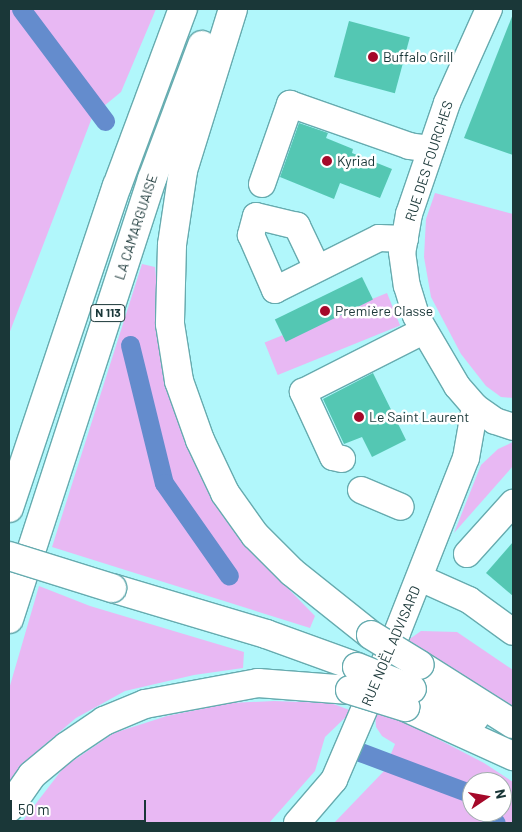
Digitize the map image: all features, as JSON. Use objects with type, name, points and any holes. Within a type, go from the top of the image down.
[{"type":"highway","name":"N 113","points":[[9,508],[116,186],[183,9]]},
{"type":"highway","name":"LA CAMARGUAISE","points":[[9,619],[152,179],[215,9]]},
{"type":"highway","points":[[233,9],[183,170],[172,245],[170,324],[179,381],[200,440],[225,493],[255,535],[292,572],[371,634],[412,687],[513,756]]},
{"type":"highway","points":[[9,556],[266,634],[354,678]]},
{"type":"highway","points":[[9,808],[32,775],[67,746],[104,721],[145,704],[258,683],[354,678],[412,687],[513,724]]},
{"type":"highway","points":[[412,687],[513,740]]},
{"type":"street","name":"RUE DES FOURCHES","points":[[489,9],[447,103],[409,214],[402,252],[407,286],[423,331],[457,386],[475,407],[495,421],[512,427]]},
{"type":"street","points":[[262,184],[290,104],[409,146],[431,149]]},
{"type":"street","points":[[317,268],[379,238],[405,239]]},
{"type":"street","points":[[342,459],[333,457],[303,392],[423,331]]},
{"type":"street","name":"RUE NOËL ADVISARD","points":[[297,823],[334,780],[420,578],[466,458],[475,407]]},
{"type":"street","points":[[466,458],[512,427]]},
{"type":"street","points":[[361,490],[401,507]]},
{"type":"street","points":[[467,554],[513,503]]},
{"type":"street","points":[[420,578],[469,600],[513,632]]},
{"type":"shaded area","points":[[9,9],[156,9],[121,92],[93,115],[9,334]]},
{"type":"shaded area","points":[[435,193],[513,214],[513,398],[501,397],[486,386],[461,354],[431,297],[424,257],[426,219]]},
{"type":"shaded area","points":[[142,264],[155,267],[166,378],[192,455],[225,515],[272,572],[315,616],[310,628],[52,547]]},
{"type":"shaded area","points":[[387,293],[400,325],[278,375],[265,342]]},
{"type":"shaded area","points":[[513,442],[513,466],[454,533],[481,465],[498,449]]},
{"type":"shaded area","points":[[39,586],[90,606],[244,652],[243,668],[194,675],[125,691],[76,718],[36,752],[9,785],[9,689]]},
{"type":"shaded area","points":[[421,631],[457,632],[513,670],[513,709],[404,643]]},
{"type":"shaded area","points":[[274,701],[331,703],[352,711],[325,737],[315,771],[269,823],[21,823],[64,767],[114,733],[167,716],[230,703]]},
{"type":"shaded area","points":[[375,713],[405,722],[498,772],[462,772],[462,822],[512,822],[513,782],[513,823],[334,823],[384,771],[395,744],[382,736],[376,727]]},
{"type":"building","points":[[513,14],[513,155],[464,138]]},
{"type":"building","name":"Buffalo Grill","points":[[349,21],[410,37],[395,93],[334,77]]},
{"type":"building","name":"Kyriad","points":[[299,123],[328,133],[326,138],[353,149],[352,153],[392,169],[380,198],[340,183],[334,199],[280,177]]},
{"type":"building","name":"Première Classe","points":[[362,277],[373,299],[286,342],[275,320]]},
{"type":"building","name":"Le Saint Laurent","points":[[373,373],[406,440],[372,457],[362,437],[344,444],[323,399]]},
{"type":"building","points":[[513,542],[513,596],[486,573]]},
{"type":"waterway","points":[[21,9],[105,121]]},
{"type":"waterway","points":[[130,345],[164,483],[229,576]]},
{"type":"waterway","points":[[360,752],[462,790]]},
{"type":"place","name":"Buffalo Grill","points":[[373,57]]},
{"type":"place","name":"Kyriad","points":[[327,161]]},
{"type":"place","name":"Première Classe","points":[[325,311]]},
{"type":"place","name":"Le Saint Laurent","points":[[359,417]]}]
